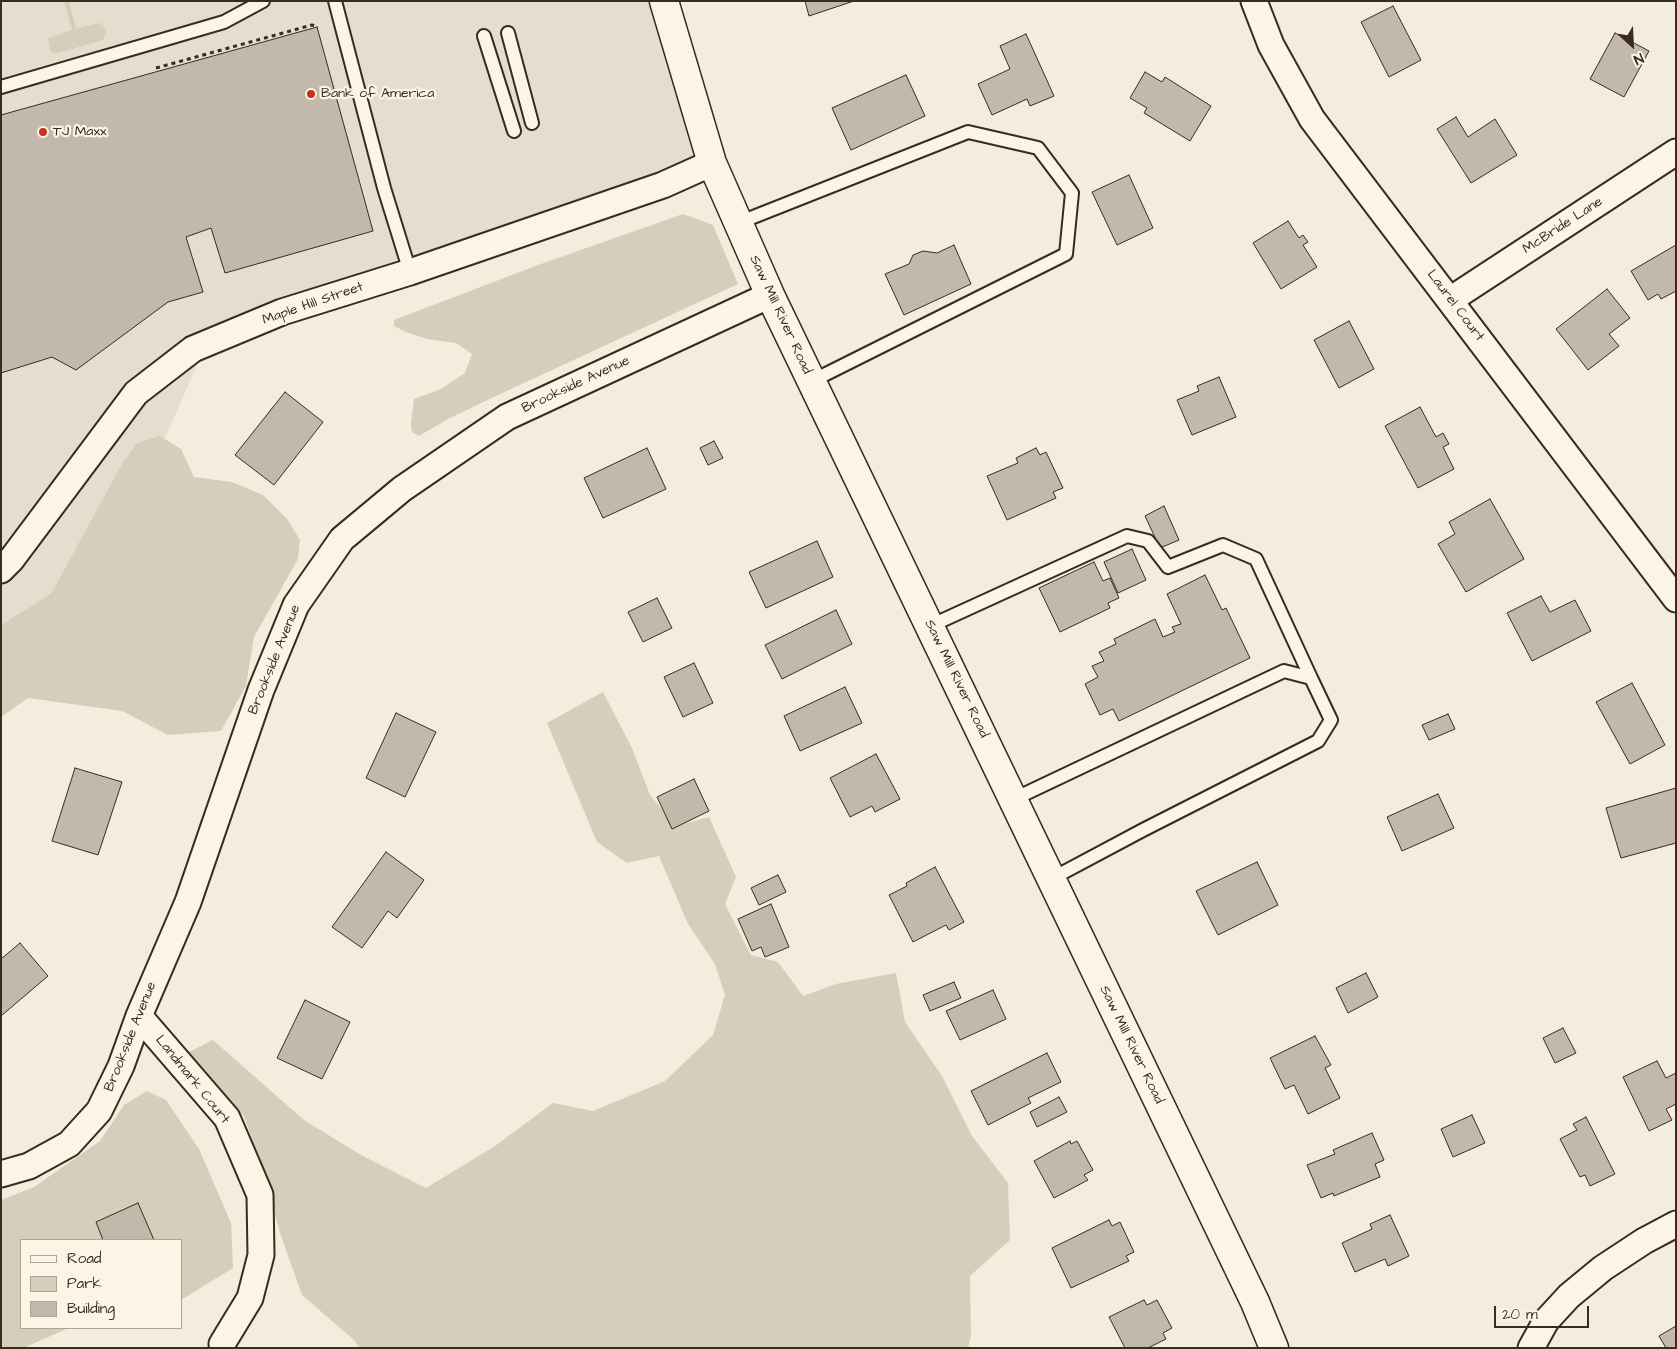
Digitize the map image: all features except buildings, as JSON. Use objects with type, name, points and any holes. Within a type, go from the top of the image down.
[{"type":"highway","name":"Saw Mill River Road","points":[[664,1],[712,163],[770,295],[1251,1294],[1274,1348]]},
{"type":"street","name":"Laurel Court","points":[[1254,1],[1272,45],[1312,119],[1676,599]]},
{"type":"street","name":"McBride Lane","points":[[1450,300],[1676,152]]},
{"type":"street","name":"Maple Hill Street","points":[[1,570],[11,560],[136,393],[193,349],[282,312],[410,272],[662,185],[712,163]]},
{"type":"street","name":"Brookside Avenue","points":[[1,1174],[29,1166],[69,1144],[99,1111],[121,1066],[139,1016],[188,902],[261,690],[296,604],[342,539],[402,488],[507,417],[770,295]]},
{"type":"street","name":"Landmark Court","points":[[139,1016],[227,1118],[260,1195],[261,1255],[250,1298],[222,1344]]},
{"type":"street","points":[[1531,1348],[1546,1321],[1569,1296],[1603,1268],[1644,1241],[1676,1224]]},
{"type":"lane","points":[[1,87],[224,22],[263,1]]},
{"type":"lane","points":[[335,1],[384,188],[410,272]]},
{"type":"lane","points":[[508,32],[532,123]]},
{"type":"lane","points":[[484,36],[514,131]]},
{"type":"lane","points":[[738,223],[968,132],[1038,148],[1072,193],[1066,254],[812,381]]},
{"type":"lane","points":[[930,626],[1127,536],[1148,541],[1168,567],[1222,545],[1256,559],[1331,720],[1318,741],[1051,879]]},
{"type":"lane","points":[[1014,799],[1284,671],[1311,678]]},
{"type":"path","points":[[152,69],[312,25],[320,27]]},
{"type":"shaded area","points":[[1,1],[671,1],[712,163],[203,351],[139,498],[80,595],[1,642]]},
{"type":"green space","points":[[64,1],[69,1],[76,29],[98,23],[103,25],[106,33],[103,40],[54,54],[50,50],[48,38],[72,30]]},
{"type":"green space","points":[[683,214],[713,225],[738,284],[498,395],[448,419],[419,436],[412,432],[414,399],[441,389],[465,373],[472,354],[456,343],[427,339],[406,332],[394,326],[394,320],[538,265]]},
{"type":"green space","points":[[160,436],[181,449],[194,477],[232,482],[263,495],[287,519],[300,540],[298,559],[254,637],[246,686],[221,731],[168,735],[122,711],[28,698],[1,717],[1,625],[51,594],[122,464],[137,443]]},
{"type":"green space","points":[[603,692],[632,748],[650,795],[676,826],[709,817],[736,877],[725,904],[751,955],[778,962],[803,996],[836,984],[896,973],[905,1022],[942,1076],[972,1136],[1008,1183],[1010,1240],[970,1276],[971,1336],[968,1348],[360,1348],[354,1340],[302,1295],[280,1233],[264,1174],[244,1116],[189,1052],[213,1040],[304,1120],[361,1155],[426,1188],[495,1146],[553,1103],[593,1111],[665,1081],[713,1035],[725,995],[715,964],[688,924],[659,856],[627,863],[597,842],[547,723]]},
{"type":"green space","points":[[147,1091],[166,1100],[199,1149],[231,1223],[233,1268],[182,1299],[182,1239],[20,1239],[20,1329],[67,1329],[23,1348],[1,1348],[1,1200],[34,1187],[100,1141],[124,1105]]},
{"type":"place","name":"Bank of America","points":[[311,94]]},
{"type":"place","name":"TJ Maxx","points":[[43,132]]}]
